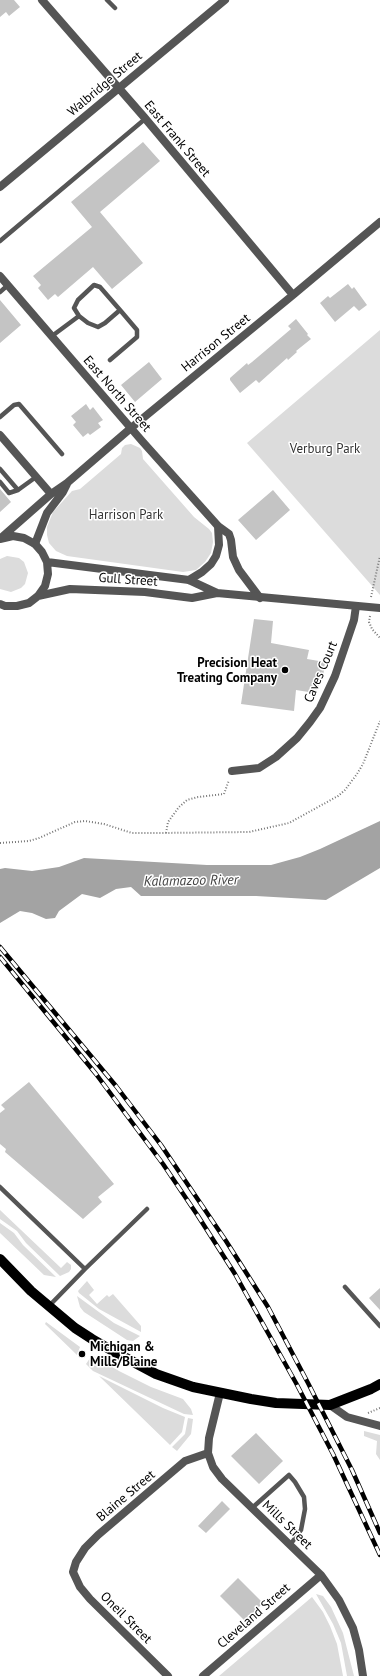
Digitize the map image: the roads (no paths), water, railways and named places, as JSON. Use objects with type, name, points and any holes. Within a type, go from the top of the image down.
[{"type":"main road","points":[[0,1259],[31,1291],[75,1328],[110,1350],[156,1374],[193,1387],[276,1403],[330,1405],[372,1389],[380,1384]]},
{"type":"street","name":"East Frank Street","points":[[42,0],[293,295]]},
{"type":"street","name":"Walbridge Street","points":[[0,187],[225,0]]},
{"type":"street","name":"Harrison Street","points":[[1,538],[51,494],[67,483],[131,428],[380,222]]},
{"type":"street","name":"East North Street","points":[[0,276],[131,428],[218,526],[229,534],[233,557],[239,570],[260,598]]},
{"type":"street","points":[[0,435],[51,494]]},
{"type":"street","name":"Harrison Street","points":[[35,544],[47,513],[64,492],[67,483]]},
{"type":"street","points":[[188,580],[202,572],[211,564],[216,556],[219,545],[218,526]]},
{"type":"street","points":[[1,538],[13,536],[24,538],[35,544],[42,552],[47,562],[48,574],[45,586],[38,596]]},
{"type":"street","name":"Gull Street","points":[[47,562],[188,580],[217,593],[380,608]]},
{"type":"street","name":"Gull Street","points":[[0,604],[5,606],[17,606],[29,603],[38,596],[70,588],[145,592],[192,598],[217,593]]},
{"type":"street","name":"Caves Court","points":[[232,771],[259,768],[270,761],[297,738],[310,722],[320,708],[335,676],[354,620],[356,606]]},
{"type":"street","points":[[208,1453],[209,1438],[220,1393]]},
{"type":"street","points":[[330,1405],[347,1417],[380,1426]]},
{"type":"street","name":"Mills Street","points":[[208,1453],[213,1467],[222,1479],[321,1575],[339,1600],[353,1628],[359,1650],[363,1676]]},
{"type":"street","name":"Blaine Street","points":[[73,1572],[76,1562],[85,1548],[98,1535],[185,1461],[208,1453]]},
{"type":"street","name":"Oneil Street","points":[[73,1572],[80,1587],[90,1599],[168,1676]]},
{"type":"street","name":"Cleveland Street","points":[[203,1676],[321,1575]]},
{"type":"lane","points":[[107,0],[115,8]]},
{"type":"lane","points":[[0,241],[145,120]]},
{"type":"lane","points":[[0,292],[8,285]]},
{"type":"lane","points":[[110,360],[137,336],[137,330],[120,310],[100,287],[94,285],[78,300],[74,308],[79,316],[88,323],[98,327],[120,310]]},
{"type":"lane","points":[[52,336],[79,316]]},
{"type":"lane","points":[[0,417],[14,405],[19,404],[62,454]]},
{"type":"lane","points":[[0,469],[18,490]]},
{"type":"lane","points":[[0,482],[9,493],[18,490],[36,476]]},
{"type":"lane","points":[[0,1187],[85,1269]]},
{"type":"lane","points":[[49,1306],[147,1209]]},
{"type":"lane","points":[[345,1287],[380,1326]]},
{"type":"lane","points":[[252,1508],[289,1475],[304,1497],[306,1510],[300,1530],[290,1545]]},
{"type":"water","name":"Kalamazoo River","points":[[380,821],[380,868],[326,900],[256,896],[141,896],[131,887],[116,889],[100,898],[82,894],[59,911],[55,918],[46,919],[32,913],[20,911],[0,923],[0,869],[5,868],[32,871],[59,867],[84,858],[207,865],[271,865],[300,857],[320,849]]},
{"type":"railway","points":[[0,947],[116,1086],[161,1145],[226,1241],[268,1307],[352,1470],[380,1533]]},
{"type":"railway","points":[[0,957],[96,1074],[163,1164],[235,1274],[296,1383],[333,1454],[380,1555]]},
{"type":"place","name":"Precision Heat Treating Company","points":[[285,670]]},
{"type":"place","name":"Michigan & Mills/Blaine","points":[[82,1354]]},
{"type":"park label","name":"Verburg Park","points":[[325,449]]},
{"type":"park label","name":"Harrison Park","points":[[126,515]]}]
